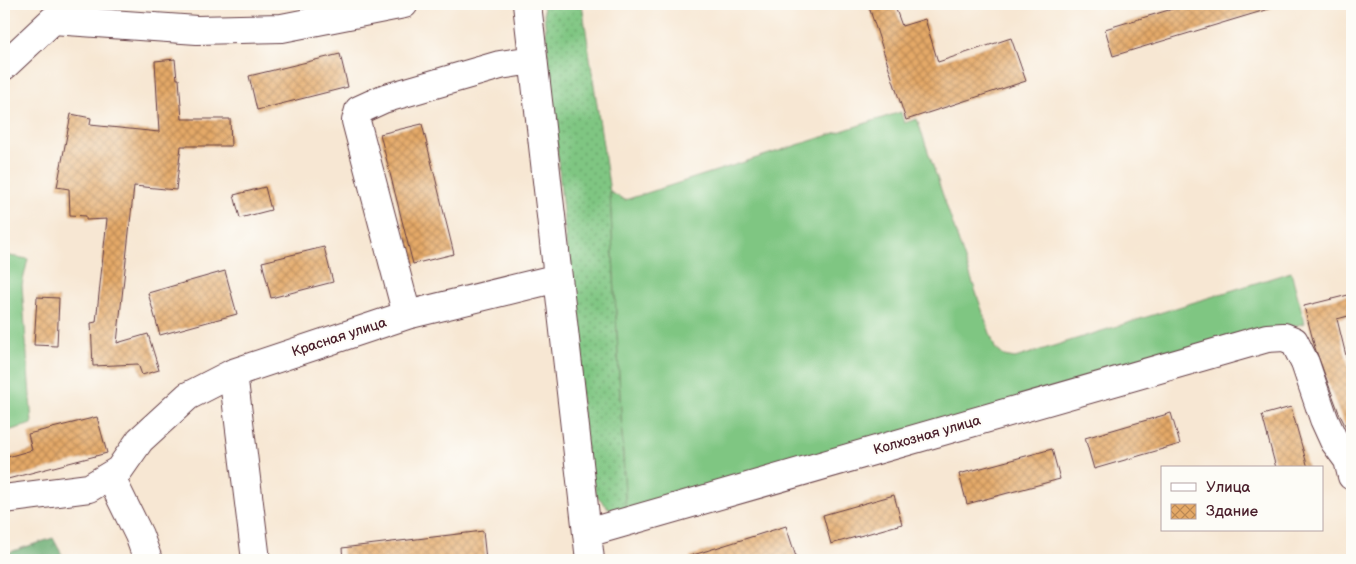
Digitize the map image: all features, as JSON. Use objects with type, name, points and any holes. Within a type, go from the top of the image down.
[{"type":"street","points":[[4,66],[53,20],[197,30],[282,28],[404,4]]},
{"type":"street","points":[[527,4],[590,560]]},
{"type":"street","points":[[407,315],[356,121],[359,110],[383,99],[500,65],[533,60]]},
{"type":"street","name":"Красная улица","points":[[4,498],[89,488],[119,470],[140,440],[188,396],[233,373],[407,315],[558,278]]},
{"type":"street","name":"Колхозная улица","points":[[587,533],[1267,338],[1284,337],[1294,340],[1305,362],[1324,419],[1334,441],[1348,460],[1352,476]]},
{"type":"street","points":[[233,373],[256,560]]},
{"type":"street","points":[[110,476],[139,535],[148,560]]},
{"type":"green space","points":[[543,4],[582,4],[610,192],[626,514],[613,513],[597,496],[587,462]]},
{"type":"green space","points":[[901,112],[904,123],[917,119],[995,348],[1004,356],[1015,358],[1291,272],[1305,323],[626,514],[610,192],[625,200]]},
{"type":"green space","points":[[4,255],[28,259],[22,285],[32,424],[4,432]]},
{"type":"green space","points":[[53,538],[65,560],[4,560],[4,554]]},
{"type":"building","points":[[868,4],[894,4],[902,26],[925,19],[938,62],[1011,38],[1026,81],[906,120]]},
{"type":"building","points":[[1189,4],[1271,4],[1272,8],[1113,56],[1105,29]]},
{"type":"building","points":[[340,54],[348,87],[257,110],[249,76]]},
{"type":"building","points":[[175,59],[177,79],[179,79],[182,119],[230,119],[231,146],[181,146],[176,190],[134,186],[117,343],[148,334],[159,370],[142,375],[138,364],[93,366],[91,323],[96,322],[107,219],[86,220],[86,216],[70,215],[69,189],[57,187],[71,114],[91,118],[90,125],[159,132],[155,61]]},
{"type":"building","points":[[422,124],[454,254],[413,264],[380,134]]},
{"type":"building","points":[[265,187],[271,210],[240,218],[234,195]]},
{"type":"building","points":[[324,247],[333,282],[271,298],[262,262]]},
{"type":"building","points":[[225,271],[237,314],[160,335],[148,293]]},
{"type":"building","points":[[1352,294],[1352,315],[1337,319],[1352,380],[1352,439],[1339,413],[1315,348],[1304,306]]},
{"type":"building","points":[[37,297],[59,298],[57,346],[34,345]]},
{"type":"building","points":[[1291,407],[1307,466],[1275,466],[1262,415]]},
{"type":"building","points":[[1171,413],[1180,444],[1094,469],[1085,438]]},
{"type":"building","points":[[97,417],[107,453],[4,480],[4,458],[32,450],[28,434]]},
{"type":"building","points":[[1052,449],[1060,479],[967,504],[959,474]]},
{"type":"building","points":[[894,495],[902,524],[831,544],[823,515]]},
{"type":"building","points":[[786,526],[797,560],[690,560],[690,556]]},
{"type":"building","points":[[483,531],[486,560],[343,560],[342,548]]}]
